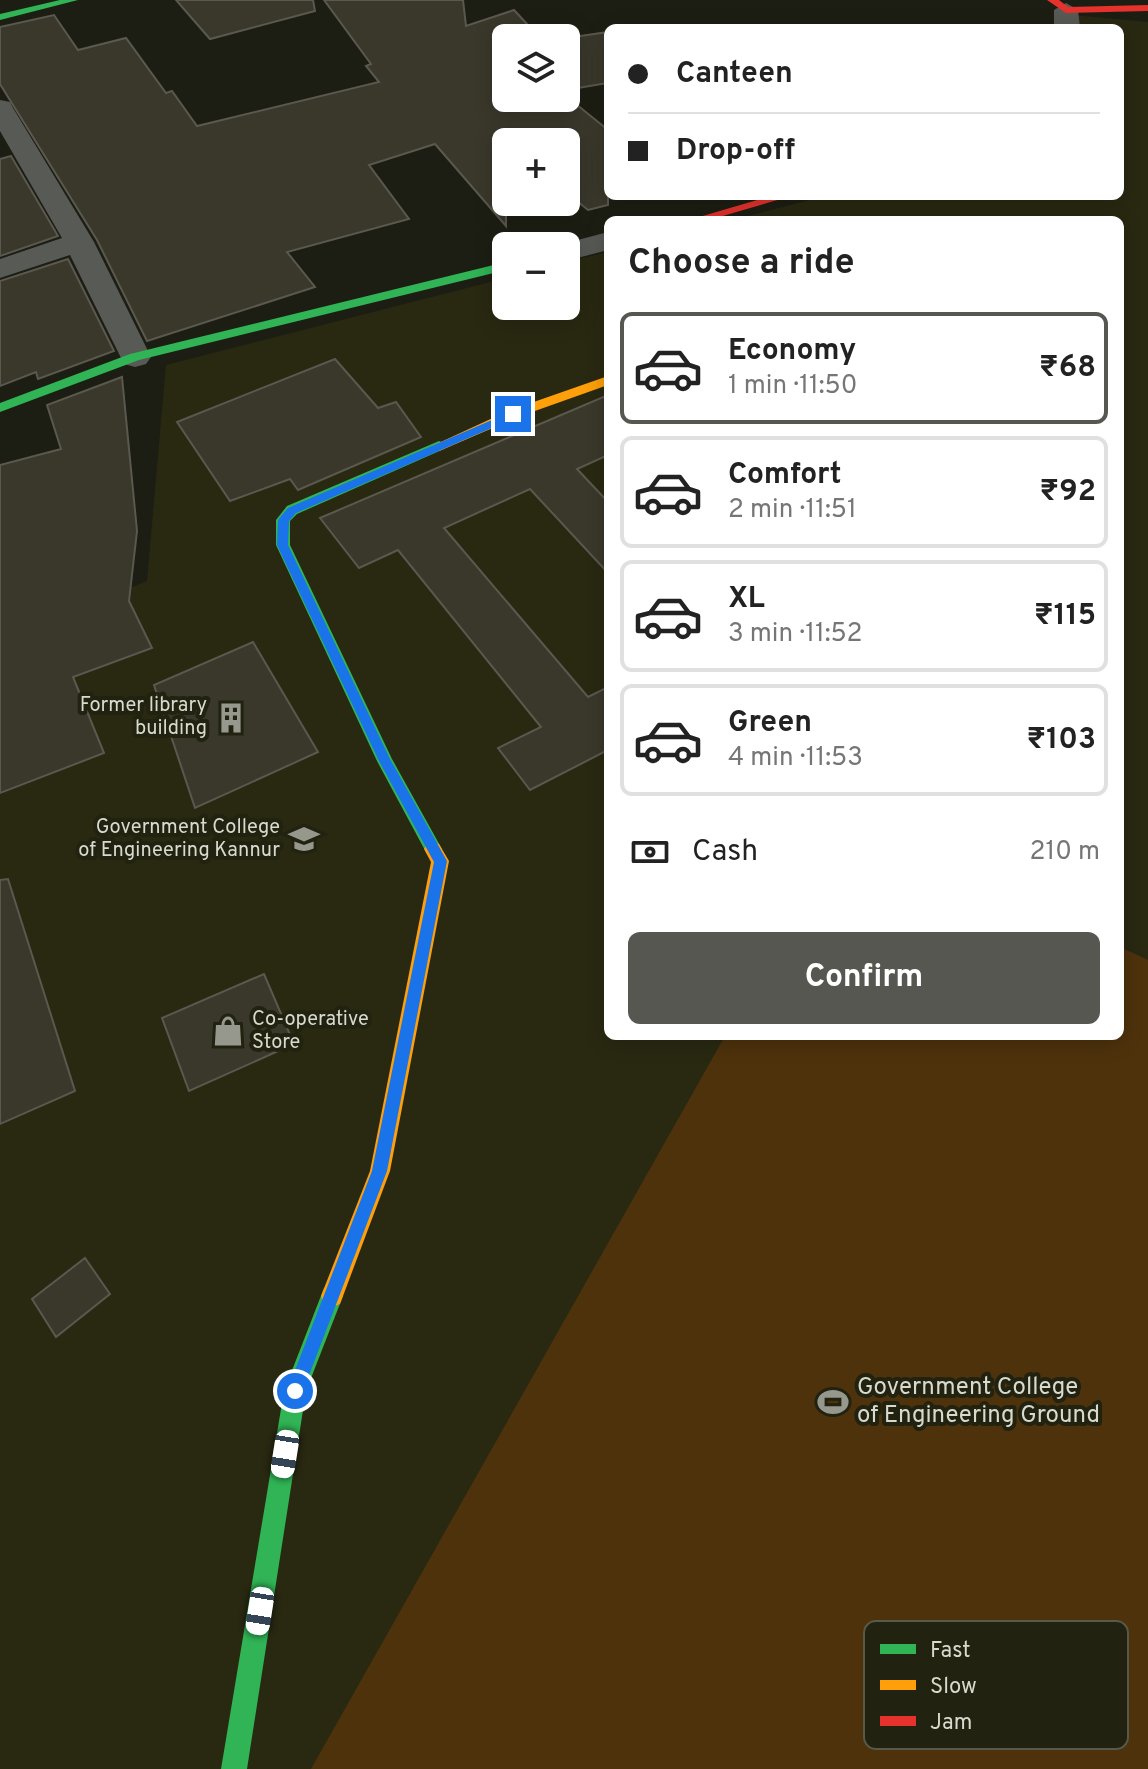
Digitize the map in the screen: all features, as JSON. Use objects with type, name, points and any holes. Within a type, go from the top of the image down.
[{"type":"street","points":[[0,17],[73,0]]},
{"type":"street","points":[[1062,13],[1148,8]]},
{"type":"street","points":[[0,108],[11,148],[79,242],[135,357]]},
{"type":"street","points":[[710,216],[770,200]]},
{"type":"street","points":[[0,269],[79,242]]},
{"type":"street","points":[[580,248],[604,242]]},
{"type":"street","points":[[0,408],[135,357],[492,269]]},
{"type":"street","points":[[234,1769],[295,1391],[380,1171],[440,861],[385,761],[283,545],[283,520],[292,510],[384,468],[604,382]]},
{"type":"shaded area","name":"Government College of Engineering Kannur","points":[[1072,15],[1148,22],[1148,1769],[0,1769],[0,643],[147,581],[166,365],[492,282],[492,320],[580,320],[580,259],[604,253],[604,1040],[1124,1040],[1124,216],[748,216],[810,200],[1124,200],[1124,24],[1073,24]]},
{"type":"shaded area","name":"Government College of Engineering Ground","points":[[1124,949],[1148,960],[1148,1769],[311,1769],[723,1040],[1124,1040]]},
{"type":"building","points":[[176,0],[313,0],[315,11],[210,39]]},
{"type":"building","points":[[324,0],[463,0],[466,26],[514,10],[527,24],[492,24],[492,112],[580,112],[580,107],[604,127],[604,200],[608,200],[608,205],[588,210],[580,203],[580,128],[492,128],[492,210],[435,144],[369,165],[409,219],[287,252],[315,287],[147,341],[97,240],[0,84],[0,27],[54,15],[78,50],[126,38],[166,93],[172,91],[197,126],[379,82],[366,66],[371,64]]},
{"type":"building","points":[[604,33],[604,84],[580,88],[580,36]]},
{"type":"building","points":[[11,156],[58,236],[0,256],[0,159]]},
{"type":"building","points":[[497,216],[506,216],[506,226]]},
{"type":"building","points":[[68,259],[114,351],[38,379],[36,372],[0,386],[0,281]]},
{"type":"building","points":[[335,359],[378,408],[396,402],[421,437],[298,490],[290,479],[230,501],[177,422]]},
{"type":"building","points":[[122,377],[137,531],[129,601],[152,648],[73,677],[104,753],[0,793],[0,465],[61,449],[47,405]]},
{"type":"building","points":[[604,397],[604,457],[577,469],[604,498],[604,569],[530,489],[444,528],[588,697],[604,689],[604,752],[530,790],[498,748],[541,727],[398,550],[359,568],[320,518]]},
{"type":"building","name":"Former library building","points":[[253,642],[318,752],[195,808],[154,685]]},
{"type":"building","points":[[8,879],[75,1091],[0,1124],[0,880]]},
{"type":"building","name":"Co-operative Store","points":[[264,974],[294,1044],[189,1091],[162,1018]]},
{"type":"building","points":[[85,1258],[110,1294],[56,1337],[32,1299]]},
{"type":"traffic: fast","points":[[0,17],[73,0]]},
{"type":"traffic: fast","points":[[0,408],[135,357],[492,269]]},
{"type":"traffic: fast","points":[[433,849],[385,761],[283,545],[283,520],[292,510],[439,446]]},
{"type":"traffic: fast","points":[[234,1769],[295,1391],[332,1296]]},
{"type":"traffic: slow","points":[[439,446],[513,414],[604,381]]},
{"type":"traffic: slow","points":[[332,1296],[380,1171],[440,861],[433,849]]},
{"type":"traffic: jam","points":[[1052,0],[1066,10],[1148,8]]},
{"type":"traffic: jam","points":[[710,216],[770,200]]},
{"type":"place","name":"Former library building","points":[[231,718]]},
{"type":"place","name":"Government College of Engineering Kannur","points":[[304,839]]},
{"type":"place","name":"Co-operative Store","points":[[228,1031]]},
{"type":"place","name":"Government College of Engineering Ground","points":[[833,1402]]},
{"type":"route","points":[[295,1391],[380,1171],[440,861],[385,761],[283,545],[283,520],[292,510],[513,414]]}]
